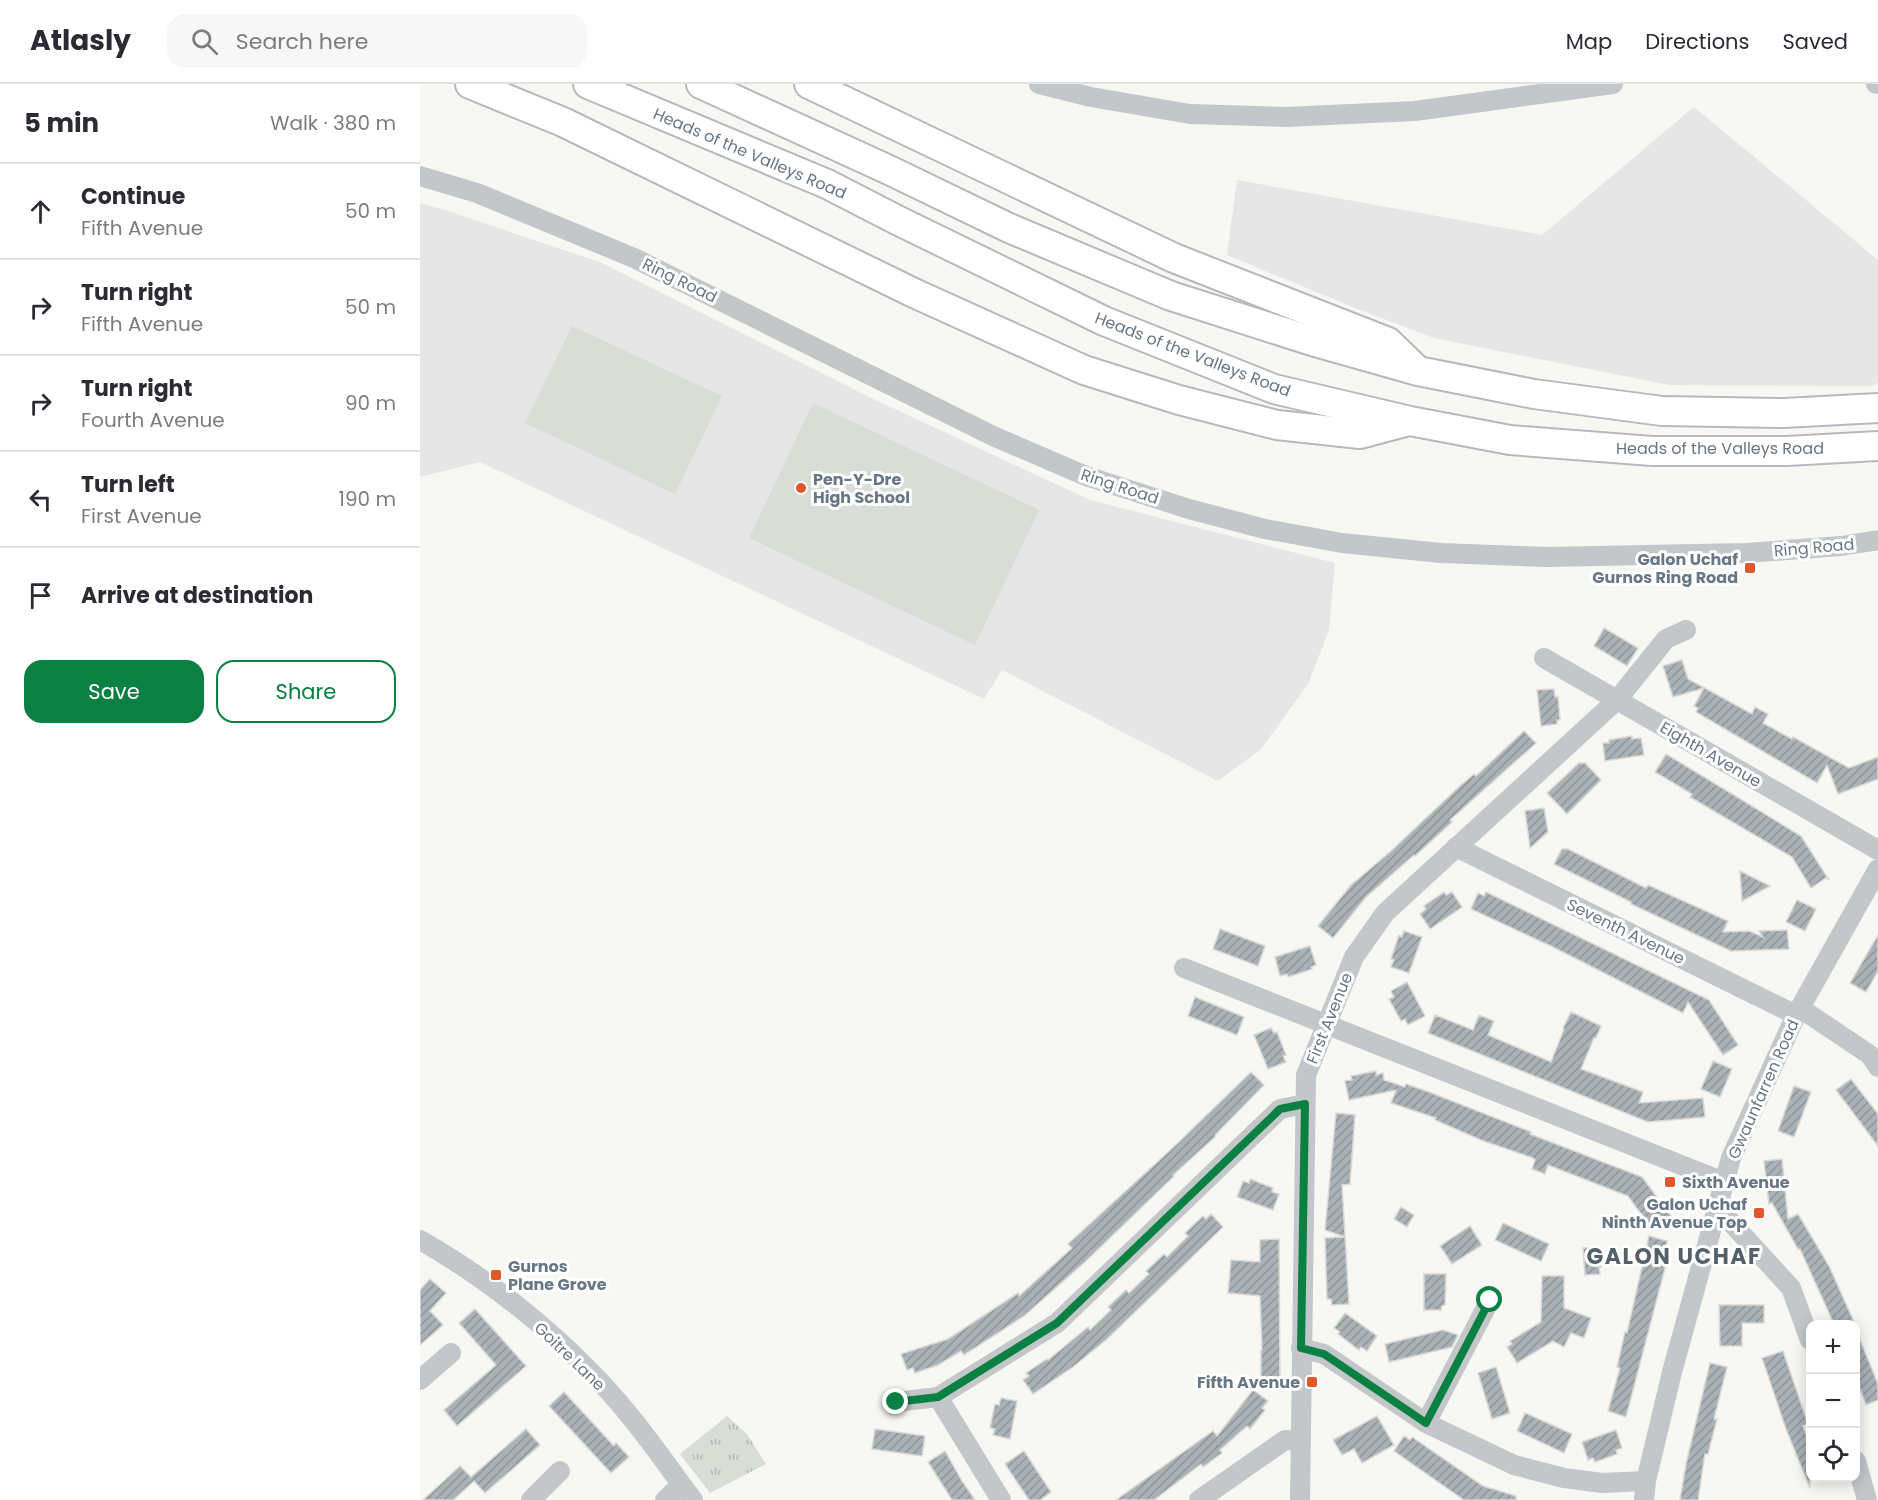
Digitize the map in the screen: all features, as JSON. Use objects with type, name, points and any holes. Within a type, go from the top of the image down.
[{"type":"highway","points":[[470,84],[563,122],[916,294],[1084,370],[1179,400],[1277,425],[1360,434],[1410,421]]},
{"type":"highway","name":"Heads of the Valleys Road","points":[[588,84],[827,184],[1115,325],[1274,389],[1410,421],[1510,440],[1652,451],[1787,451],[1878,446]]},
{"type":"highway","points":[[702,84],[1009,228],[1171,296],[1418,371],[1534,394],[1662,411],[1784,412],[1878,408]]},
{"type":"highway","points":[[809,84],[1174,258],[1388,342],[1418,371]]},
{"type":"street","points":[[1039,84],[1190,114],[1286,117],[1415,111],[1613,84]]},
{"type":"street","name":"Ring Road","points":[[420,176],[477,194],[634,258],[993,436],[1086,476],[1265,529],[1342,543],[1441,553],[1547,557],[1746,553],[1841,546],[1878,540]]},
{"type":"street","name":"First Avenue","points":[[1300,1500],[1306,1075],[1354,957],[1385,913],[1617,700],[1666,639],[1686,630]]},
{"type":"street","name":"Eighth Avenue","points":[[1544,658],[1878,850]]},
{"type":"street","name":"Seventh Avenue","points":[[1456,847],[1798,1011],[1870,1055],[1878,1067]]},
{"type":"street","name":"Gwaunfarren Road","points":[[1645,1491],[1672,1372],[1731,1158],[1798,1011],[1878,869]]},
{"type":"street","points":[[1184,968],[1724,1182]]},
{"type":"street","points":[[896,1402],[938,1397],[1057,1323],[1280,1109],[1305,1104]]},
{"type":"street","points":[[1717,1207],[1791,1287],[1806,1329]]},
{"type":"street","name":"Goitre Lane","points":[[420,1240],[482,1279],[541,1326],[571,1354],[629,1415],[687,1492]]},
{"type":"street","points":[[1426,1423],[1490,1300]]},
{"type":"street","points":[[1301,1348],[1324,1354],[1426,1423],[1514,1465],[1564,1478],[1645,1491]]},
{"type":"street","points":[[420,1380],[451,1353]]},
{"type":"street","points":[[938,1397],[1001,1500]]},
{"type":"street","points":[[1199,1500],[1285,1440],[1302,1440]]},
{"type":"street","points":[[531,1500],[560,1471]]},
{"type":"street","points":[[1860,1475],[1867,1500]]},
{"type":"street","points":[[665,1500],[687,1492]]},
{"type":"shaded area","points":[[1694,107],[1878,260],[1878,383],[1873,386],[1669,385],[1434,338],[1227,255],[1237,180],[1542,235]]},
{"type":"shaded area","name":"Pen-Y-Dre High School","points":[[420,203],[600,262],[867,396],[1090,500],[1335,563],[1329,630],[1308,684],[1261,749],[1218,781],[1002,670],[984,699],[480,462],[420,477]]},
{"type":"green space","points":[[572,326],[722,396],[675,494],[525,423]]},
{"type":"green space","points":[[813,403],[1039,510],[975,645],[749,538]]},
{"type":"green space","points":[[727,1416],[747,1434],[766,1464],[710,1493],[680,1454]]},
{"type":"building","points":[[1604,628],[1638,648],[1627,666],[1594,646]]},
{"type":"building","points":[[1682,660],[1688,679],[1752,714],[1755,707],[1768,714],[1763,723],[1849,768],[1878,757],[1878,779],[1838,794],[1827,765],[1817,783],[1696,712],[1698,708],[1694,706],[1704,688],[1673,697],[1663,666]]},
{"type":"building","points":[[1554,689],[1555,697],[1558,697],[1560,720],[1557,720],[1557,724],[1541,726],[1537,690]]},
{"type":"building","points":[[1524,731],[1536,743],[1450,820],[1452,822],[1415,856],[1366,897],[1333,938],[1318,926],[1351,885]]},
{"type":"building","points":[[1632,736],[1632,739],[1641,738],[1644,755],[1605,761],[1603,743]]},
{"type":"building","points":[[1666,754],[1801,836],[1829,880],[1826,878],[1811,888],[1792,857],[1690,797],[1692,794],[1655,772]]},
{"type":"building","points":[[1579,763],[1585,763],[1601,780],[1567,814],[1547,793]]},
{"type":"building","points":[[1544,808],[1548,832],[1530,848],[1525,811]]},
{"type":"building","points":[[1562,849],[1568,849],[1646,888],[1648,885],[1728,921],[1723,932],[1749,931],[1763,937],[1759,931],[1787,930],[1789,949],[1731,951],[1631,904],[1554,864]]},
{"type":"building","points":[[1740,871],[1770,886],[1742,901]]},
{"type":"building","points":[[1444,892],[1446,895],[1452,892],[1462,907],[1430,929],[1420,914],[1426,909],[1424,906]]},
{"type":"building","points":[[1486,892],[1709,1000],[1738,1045],[1723,1055],[1688,1002],[1683,1013],[1553,947],[1471,909],[1478,893],[1484,896]]},
{"type":"building","points":[[1797,900],[1816,909],[1805,931],[1786,922]]},
{"type":"building","points":[[1220,929],[1265,946],[1258,966],[1213,949]]},
{"type":"building","points":[[1404,931],[1422,937],[1409,973],[1391,967],[1394,960],[1391,959],[1399,935],[1402,937]]},
{"type":"building","points":[[1878,935],[1878,971],[1866,992],[1850,983]]},
{"type":"building","points":[[1310,946],[1316,965],[1311,967],[1312,969],[1288,977],[1287,974],[1280,976],[1275,957]]},
{"type":"building","points":[[1407,982],[1425,1016],[1408,1025],[1405,1019],[1401,1021],[1389,999],[1394,997],[1391,991]]},
{"type":"building","points":[[1195,997],[1244,1017],[1237,1035],[1188,1016]]},
{"type":"building","points":[[1571,1012],[1601,1026],[1581,1069],[1643,1092],[1639,1103],[1703,1098],[1705,1117],[1648,1122],[1428,1033],[1435,1015],[1473,1030],[1479,1015],[1494,1021],[1488,1035],[1551,1062]]},
{"type":"building","points":[[1271,1028],[1274,1033],[1277,1032],[1286,1055],[1283,1056],[1286,1062],[1268,1069],[1254,1035]]},
{"type":"building","points":[[1713,1061],[1732,1069],[1720,1097],[1701,1089]]},
{"type":"building","points":[[1376,1071],[1376,1075],[1383,1073],[1384,1080],[1405,1087],[1406,1084],[1429,1092],[1642,1177],[1672,1217],[1653,1230],[1628,1196],[1548,1165],[1545,1174],[1532,1169],[1535,1160],[1533,1158],[1481,1140],[1435,1120],[1436,1118],[1391,1103],[1396,1090],[1349,1100],[1345,1081],[1352,1080],[1351,1076]]},
{"type":"building","points":[[1251,1072],[1264,1085],[1216,1136],[1086,1261],[1024,1316],[964,1355],[961,1351],[938,1365],[915,1373],[913,1368],[907,1370],[901,1354],[948,1339],[1018,1293],[1019,1296],[1072,1248],[1068,1244]]},
{"type":"building","points":[[1851,1079],[1878,1114],[1878,1146],[1836,1090]]},
{"type":"building","points":[[1794,1086],[1811,1092],[1794,1137],[1778,1131]]},
{"type":"building","points":[[1336,1113],[1355,1115],[1350,1184],[1342,1185],[1349,1304],[1332,1305],[1331,1299],[1327,1299],[1325,1238],[1345,1237],[1325,1230]]},
{"type":"building","points":[[1782,1159],[1788,1219],[1798,1214],[1829,1266],[1853,1320],[1832,1320],[1800,1249],[1772,1203],[1769,1204],[1764,1161]]},
{"type":"building","points":[[1250,1179],[1273,1188],[1272,1192],[1279,1194],[1273,1210],[1237,1197],[1243,1181],[1249,1183]]},
{"type":"building","points":[[1401,1207],[1414,1215],[1407,1227],[1394,1219]]},
{"type":"building","points":[[1211,1214],[1223,1227],[1107,1339],[1073,1367],[1033,1394],[1023,1380],[1029,1376],[1026,1373],[1048,1360],[1088,1327],[1090,1330],[1111,1310],[1108,1307],[1126,1290],[1129,1293],[1149,1274],[1146,1271],[1164,1254],[1167,1257],[1188,1236],[1185,1233],[1203,1216],[1206,1219]]},
{"type":"building","points":[[1503,1223],[1549,1244],[1541,1261],[1495,1240]]},
{"type":"building","points":[[1470,1226],[1482,1245],[1452,1264],[1440,1246]]},
{"type":"building","points":[[1649,1236],[1667,1241],[1666,1248],[1670,1249],[1626,1417],[1608,1411],[1620,1368],[1617,1367]]},
{"type":"building","points":[[1279,1239],[1280,1381],[1261,1382],[1260,1296],[1228,1293],[1231,1260],[1260,1262],[1260,1240]]},
{"type":"building","points":[[1600,1247],[1600,1274],[1585,1275],[1583,1248]]},
{"type":"building","points":[[1424,1274],[1446,1274],[1445,1305],[1441,1310],[1424,1310]]},
{"type":"building","points":[[1542,1276],[1564,1276],[1564,1308],[1591,1318],[1584,1338],[1571,1333],[1564,1347],[1553,1341],[1517,1363],[1507,1347],[1512,1344],[1510,1341],[1541,1322]]},
{"type":"building","points":[[430,1279],[446,1293],[430,1311],[443,1325],[420,1345],[420,1290]]},
{"type":"building","points":[[1719,1305],[1764,1305],[1764,1323],[1742,1323],[1742,1346],[1720,1346]]},
{"type":"building","points":[[475,1309],[526,1366],[457,1426],[444,1410],[496,1365],[459,1323]]},
{"type":"building","points":[[1345,1313],[1377,1336],[1367,1351],[1361,1347],[1359,1350],[1338,1334],[1340,1332],[1334,1328]]},
{"type":"building","points":[[1443,1330],[1458,1335],[1452,1347],[1389,1362],[1385,1344]]},
{"type":"building","points":[[1860,1340],[1878,1384],[1878,1400],[1866,1405],[1860,1389]]},
{"type":"building","points":[[1783,1351],[1806,1418],[1806,1425],[1803,1426],[1806,1434],[1806,1478],[1786,1429],[1762,1358]]},
{"type":"building","points":[[1710,1363],[1727,1367],[1714,1419],[1717,1419],[1708,1454],[1705,1454],[1698,1500],[1680,1500],[1686,1464]]},
{"type":"building","points":[[1496,1367],[1510,1413],[1492,1419],[1478,1373]]},
{"type":"building","points":[[1253,1390],[1268,1401],[1262,1408],[1265,1410],[1250,1429],[1247,1426],[1220,1450],[1222,1453],[1203,1467],[1201,1464],[1154,1500],[1116,1500],[1213,1431],[1217,1436]]},
{"type":"building","points":[[564,1392],[614,1446],[616,1443],[629,1457],[611,1473],[549,1406]]},
{"type":"building","points":[[1001,1398],[1017,1401],[1010,1439],[993,1435],[995,1429],[990,1428],[995,1404],[999,1405]]},
{"type":"building","points":[[1525,1413],[1572,1434],[1564,1453],[1517,1431]]},
{"type":"building","points":[[1377,1416],[1394,1445],[1362,1463],[1354,1449],[1342,1455],[1333,1440]]},
{"type":"building","points":[[526,1429],[540,1445],[485,1493],[474,1481],[453,1500],[423,1500],[460,1466],[471,1477]]},
{"type":"building","points":[[875,1429],[925,1436],[922,1456],[872,1449]]},
{"type":"building","points":[[1616,1430],[1622,1448],[1616,1450],[1617,1454],[1595,1462],[1593,1458],[1588,1460],[1582,1442]]},
{"type":"building","points":[[1404,1436],[1410,1440],[1412,1437],[1483,1486],[1516,1496],[1516,1500],[1464,1500],[1394,1451]]},
{"type":"building","points":[[945,1451],[975,1500],[952,1500],[928,1462]]},
{"type":"building","points":[[1024,1451],[1051,1492],[1040,1500],[1029,1500],[1005,1464]]},
{"type":"place","name":"Pen-Y-Dre High School","points":[[801,488]]},
{"type":"place","name":"Galon Uchaf Gurnos Ring Road","points":[[1750,568]]},
{"type":"place","name":"Sixth Avenue","points":[[1670,1182]]},
{"type":"place","name":"Galon Uchaf Ninth Avenue Top","points":[[1759,1213]]},
{"type":"place","name":"Gurnos Plane Grove","points":[[496,1275]]},
{"type":"place","name":"Fifth Avenue","points":[[1312,1382]]},
{"type":"district","name":"GALON UCHAF","points":[[1674,1256]]},
{"type":"route","points":[[896,1402],[938,1397],[1057,1323],[1280,1109],[1305,1104],[1301,1348],[1324,1354],[1426,1423],[1490,1300]]}]
